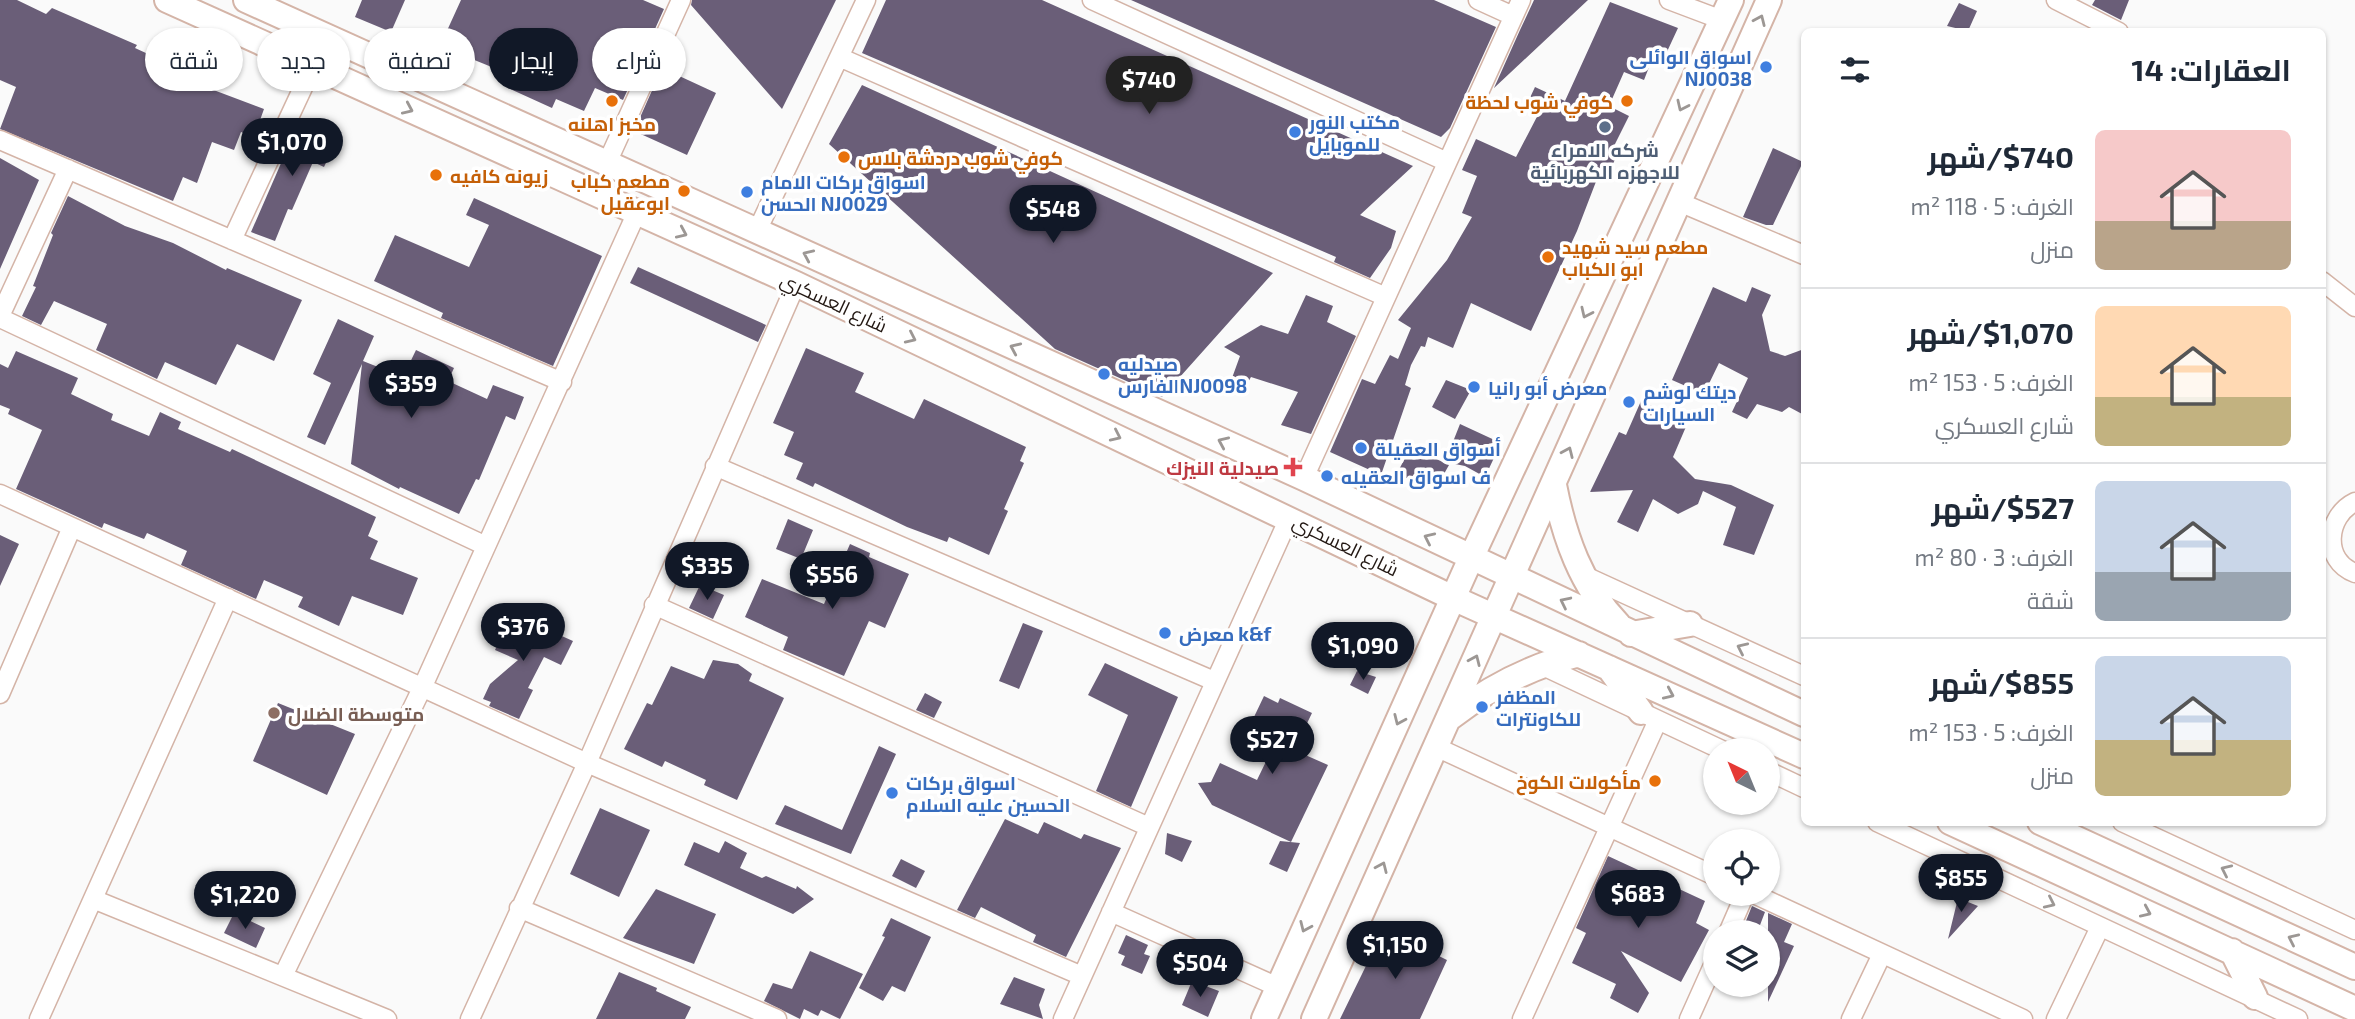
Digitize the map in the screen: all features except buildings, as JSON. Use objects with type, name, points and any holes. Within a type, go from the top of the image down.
[{"type":"main road","name":"شارع العسكري","points":[[167,0],[257,41]]},
{"type":"main road","points":[[218,23],[230,14],[233,0]]},
{"type":"main road","name":"شارع العسكري","points":[[246,0],[1304,478],[1801,713]]},
{"type":"main road","points":[[1314,1019],[1769,0]]},
{"type":"main road","points":[[1264,1019],[1471,558],[1726,10]]},
{"type":"main road","points":[[270,28],[284,17]]},
{"type":"main road","name":"شارع العسكري","points":[[350,83],[796,284],[1454,598],[1801,755]]},
{"type":"main road","points":[[1554,485],[1567,538],[1583,575],[1605,611],[1627,632],[1690,624]]},
{"type":"main road","points":[[1448,720],[1500,683],[1541,665],[1579,654]]},
{"type":"main road","points":[[1609,667],[1649,716]]},
{"type":"main road","points":[[1959,826],[2355,1009]]},
{"type":"main road","points":[[2049,826],[2355,967]]},
{"type":"main road","points":[[2232,951],[2255,997]]},
{"type":"street","points":[[607,163],[681,0]]},
{"type":"street","points":[[757,232],[866,0]]},
{"type":"street","points":[[1092,0],[1447,162]]},
{"type":"street","points":[[1304,478],[1517,8],[1478,0]]},
{"type":"street","points":[[1669,0],[1726,10]]},
{"type":"street","points":[[2056,0],[2111,28]]},
{"type":"street","points":[[839,57],[1386,297]]},
{"type":"street","points":[[232,240],[301,91]]},
{"type":"street","points":[[0,140],[562,382]]},
{"type":"street","points":[[68,169],[0,317],[486,546]]},
{"type":"street","points":[[1679,202],[1801,254]]},
{"type":"street","points":[[283,976],[422,687],[637,212]]},
{"type":"street","points":[[470,1019],[587,763],[796,284]]},
{"type":"street","points":[[2326,284],[2355,307]]},
{"type":"street","points":[[715,466],[1214,681]]},
{"type":"street","points":[[0,494],[587,763],[1082,976]]},
{"type":"street","points":[[2355,502],[2336,518],[2327,531],[2339,561],[2355,573]]},
{"type":"street","points":[[1063,1019],[1289,518]]},
{"type":"street","points":[[0,694],[72,527]]},
{"type":"street","points":[[1583,575],[1801,676]]},
{"type":"street","points":[[39,1019],[228,598]]},
{"type":"street","points":[[654,605],[1149,827]]},
{"type":"street","points":[[1541,665],[1703,741]]},
{"type":"street","points":[[1522,1019],[1609,827],[1649,716]]},
{"type":"street","points":[[1436,747],[1703,870]]},
{"type":"street","points":[[1780,777],[1801,787]]},
{"type":"street","points":[[1885,826],[2298,1019]]},
{"type":"street","points":[[2131,826],[2355,930]]},
{"type":"street","points":[[93,899],[387,1019]]},
{"type":"street","points":[[1780,906],[2023,1019]]},
{"type":"street","points":[[519,908],[777,1019]]},
{"type":"street","points":[[1111,912],[1278,987]]},
{"type":"street","points":[[2056,1019],[2100,927]]},
{"type":"street","points":[[1851,1019],[1882,954]]},
{"type":"street","points":[[1689,1019],[1703,988]]},
{"type":"place","name":"اسواق الوائلی NJ0038","points":[[1766,67]]},
{"type":"place","name":"مخبز اهلنه","points":[[612,101]]},
{"type":"place","name":"كوفي شوب لحظة","points":[[1627,101]]},
{"type":"place","name":"شركه الامراء للاجهزه الكهربائية","points":[[1605,127]]},
{"type":"place","name":"مكتب النور للموبايل","points":[[1295,132]]},
{"type":"place","name":"كوفي شوب دردشة بلاس","points":[[844,157]]},
{"type":"place","name":"زيونه كافيه","points":[[436,175]]},
{"type":"place","name":"مطعم كباب ابوعقيل","points":[[684,191]]},
{"type":"place","name":"اسواق بركات الامام الحسن NJ0029","points":[[747,192]]},
{"type":"place","name":"مطعم سيد شهيد ابو الكباب","points":[[1548,257]]},
{"type":"place","name":"صيدليه الفارسNJ0098","points":[[1104,374]]},
{"type":"place","name":"معرض أبو رانيا","points":[[1474,387]]},
{"type":"place","name":"ديتك لوشم السيارات","points":[[1629,402]]},
{"type":"place","name":"أسواق العقيلة","points":[[1361,448]]},
{"type":"place","name":"صيدلية النيزك","points":[[1293,467]]},
{"type":"place","name":"ف اسواق العقيله","points":[[1327,476]]},
{"type":"place","name":"معرض k&f","points":[[1165,633]]},
{"type":"place","name":"المظفر للكاونترات","points":[[1482,707]]},
{"type":"place","name":"متوسطة الضلال","points":[[274,713]]},
{"type":"place","name":"مأكولات الكوخ","points":[[1655,781]]},
{"type":"place","name":"اسواق بركات الحسين عليه السلام","points":[[892,793]]}]
